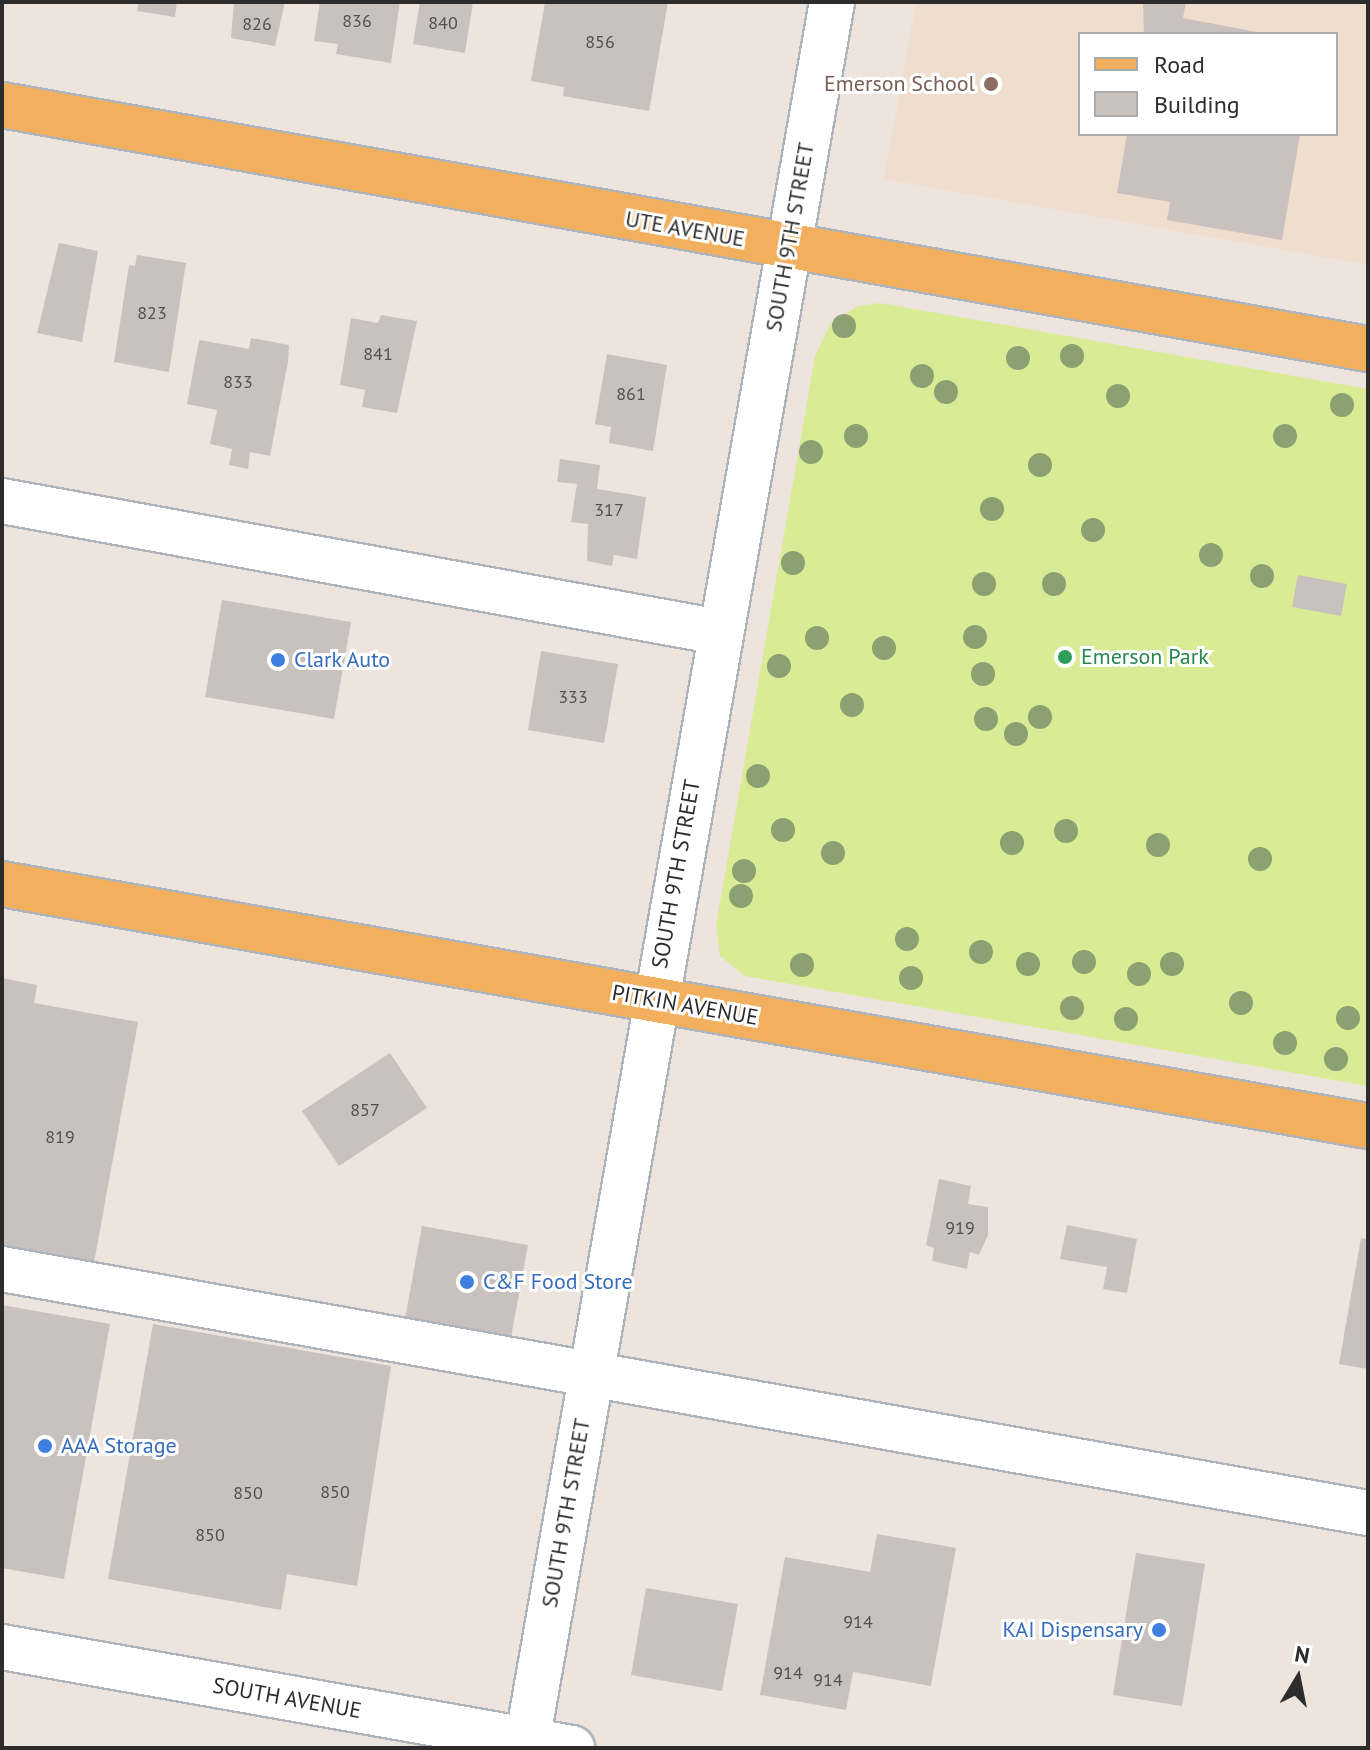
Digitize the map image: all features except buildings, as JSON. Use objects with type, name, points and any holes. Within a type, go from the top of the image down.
[{"type":"main road","name":"UTE AVENUE","points":[[2,105],[1368,349]]},
{"type":"main road","name":"PITKIN AVENUE","points":[[2,884],[1368,1126]]},
{"type":"street","name":"SOUTH 9TH STREET","points":[[526,1744],[653,999],[832,2]]},
{"type":"street","points":[[2,501],[719,632]]},
{"type":"street","points":[[2,1269],[590,1370],[1368,1513]]},
{"type":"street","name":"SOUTH AVENUE","points":[[2,1647],[526,1744],[572,1748]]},
{"type":"shaded area","name":"Emerson School","points":[[916,2],[1368,2],[1368,265],[884,179]]},
{"type":"green space","name":"Emerson Park","points":[[880,303],[1368,389],[1368,1086],[745,976],[720,956],[716,925],[815,356],[831,323],[858,306]]},
{"type":"place","name":"Emerson School","points":[[991,84]]},
{"type":"place","name":"Emerson Park","points":[[1065,657]]},
{"type":"place","name":"Clark Auto","points":[[278,660]]},
{"type":"place","name":"C&F Food Store","points":[[467,1282]]},
{"type":"place","name":"AAA Storage","points":[[45,1446]]},
{"type":"place","name":"KAI Dispensary","points":[[1159,1630]]}]
